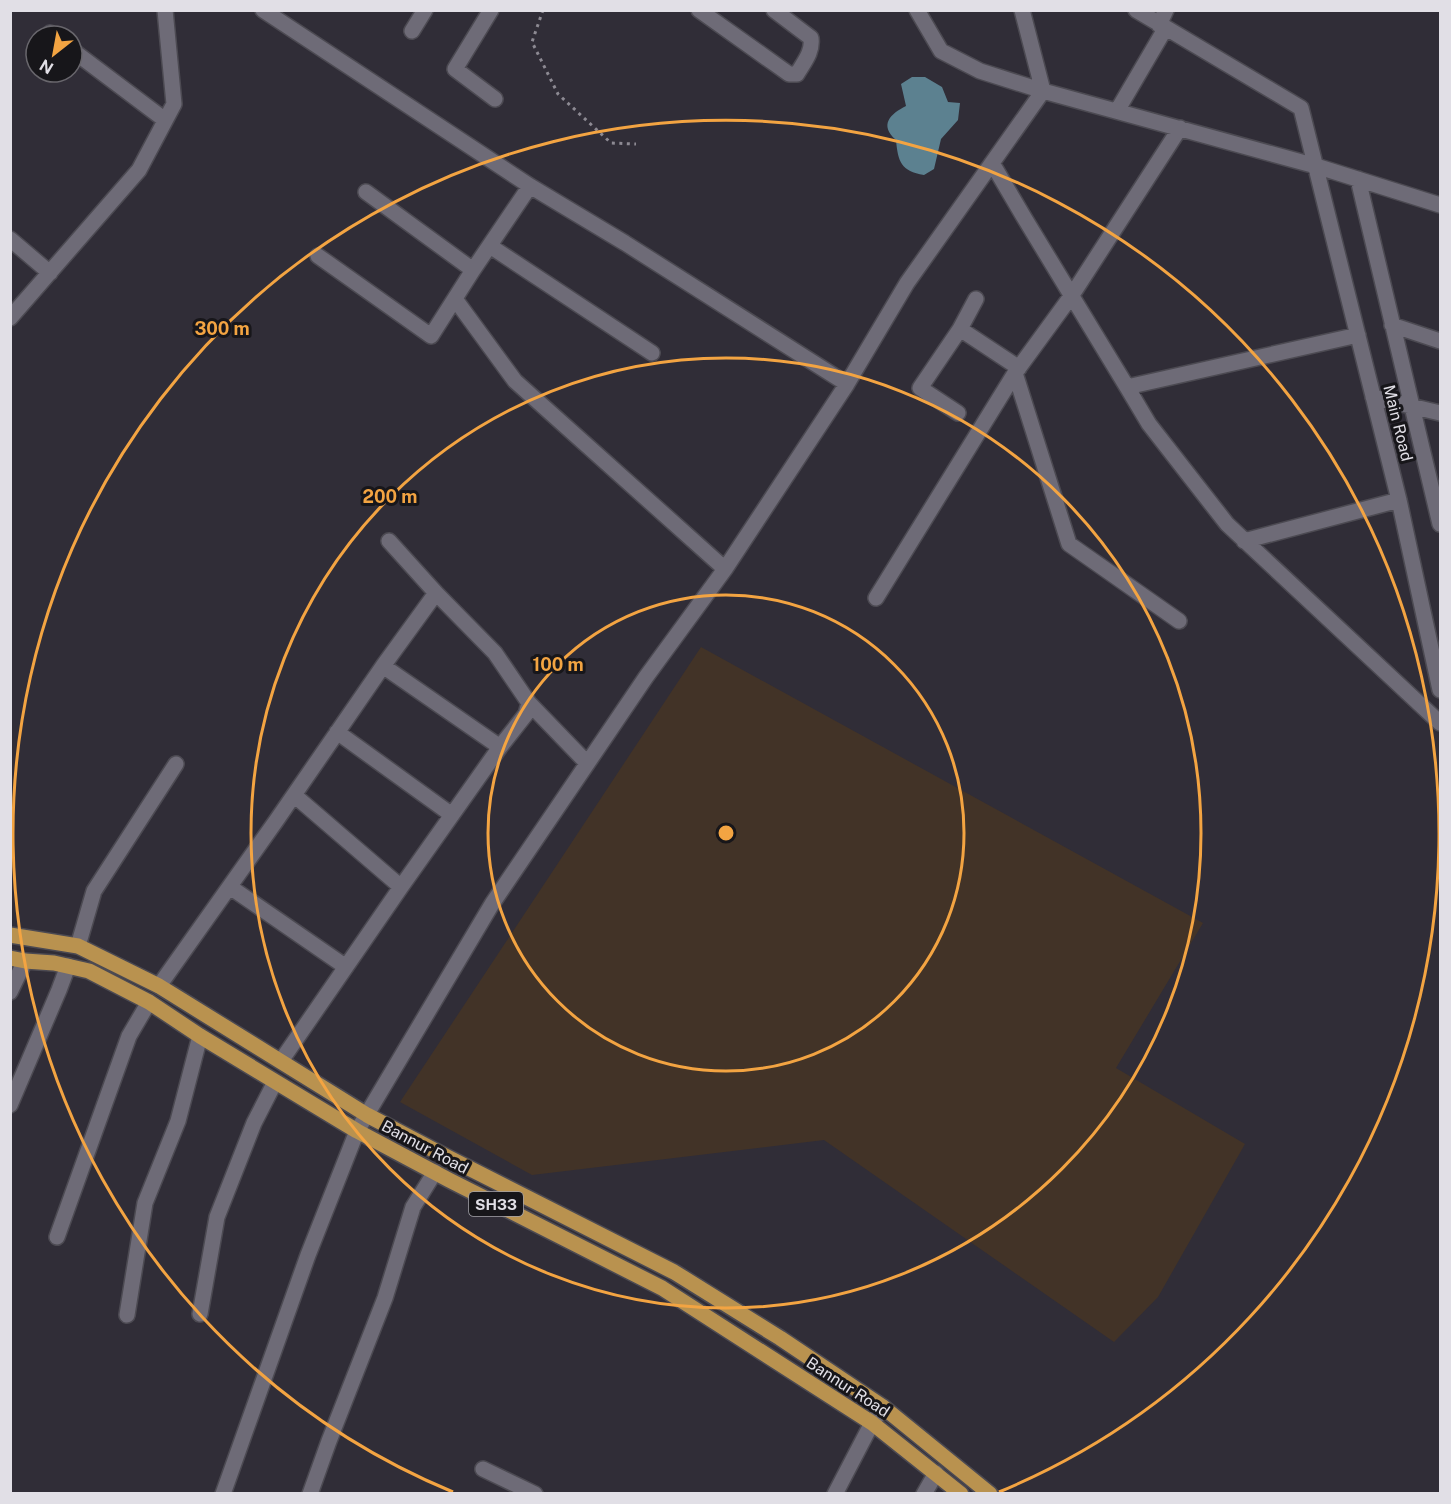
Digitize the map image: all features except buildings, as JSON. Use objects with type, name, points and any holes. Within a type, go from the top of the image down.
[{"type":"main road","points":[[10,934],[78,946],[159,986],[367,1115],[674,1272],[780,1338],[883,1407],[990,1494]]},
{"type":"main road","name":"Bannur Road","points":[[18,959],[54,963],[89,971],[149,1002],[200,1036],[357,1131],[448,1180],[662,1288],[872,1423],[961,1494]]},
{"type":"street","points":[[10,318],[139,170],[174,104],[165,10]]},
{"type":"street","points":[[263,10],[530,186],[847,384]]},
{"type":"street","points":[[412,31],[425,10]]},
{"type":"street","points":[[491,10],[455,69],[495,99]]},
{"type":"street","points":[[699,10],[789,74],[797,74],[809,54],[812,46],[811,38],[774,10]]},
{"type":"street","points":[[917,10],[941,51],[981,71],[1043,91],[1316,166],[1440,205]]},
{"type":"street","points":[[223,1494],[308,1255],[357,1131],[492,904],[646,676],[725,569],[847,384],[907,283],[1043,91],[1022,10]]},
{"type":"street","name":"Main Road","points":[[1136,10],[1301,108],[1399,500],[1440,690]]},
{"type":"street","points":[[1117,111],[1162,27],[1166,10]]},
{"type":"street","points":[[84,59],[165,120]]},
{"type":"street","points":[[876,598],[1017,370],[1072,295],[1180,128]]},
{"type":"street","points":[[992,163],[1149,424],[1227,524],[1440,723]]},
{"type":"street","points":[[1358,179],[1440,524]]},
{"type":"street","points":[[318,256],[431,336],[530,186]]},
{"type":"street","points":[[366,192],[473,270]]},
{"type":"street","points":[[10,240],[50,273]]},
{"type":"street","points":[[490,246],[652,353]]},
{"type":"street","points":[[454,299],[515,381],[725,569]]},
{"type":"street","points":[[958,413],[920,388],[960,329],[976,299]]},
{"type":"street","points":[[1392,325],[1440,341]]},
{"type":"street","points":[[960,329],[1017,370],[1069,544],[1179,621]]},
{"type":"street","points":[[1127,387],[1358,335]]},
{"type":"street","points":[[1373,397],[1440,413]]},
{"type":"street","points":[[1244,541],[1399,500]]},
{"type":"street","points":[[389,541],[495,653],[528,703],[587,763]]},
{"type":"street","points":[[159,986],[436,593]]},
{"type":"street","points":[[383,666],[500,747]]},
{"type":"street","points":[[281,1061],[401,886],[526,714],[528,703]]},
{"type":"street","points":[[337,732],[452,815]]},
{"type":"street","points":[[78,946],[94,891],[176,764]]},
{"type":"street","points":[[294,795],[401,886]]},
{"type":"street","points":[[230,886],[346,967]]},
{"type":"street","points":[[10,992],[18,959]]},
{"type":"street","points":[[10,1105],[68,966]]},
{"type":"street","points":[[57,1237],[129,1036],[149,1002]]},
{"type":"street","points":[[127,1315],[145,1203],[178,1121],[200,1036]]},
{"type":"street","points":[[200,1314],[217,1217],[254,1123],[276,1082]]},
{"type":"street","points":[[310,1494],[385,1298],[413,1207],[435,1172]]},
{"type":"street","points":[[835,1494],[872,1423],[883,1407]]},
{"type":"street","points":[[483,1469],[535,1494]]},
{"type":"street","points":[[924,1494],[936,1473]]},
{"type":"path","points":[[543,10],[532,42],[558,94],[611,142],[636,144]]},
{"type":"shaded area","points":[[701,647],[1203,923],[1116,1068],[1245,1144],[1158,1297],[1114,1342],[824,1140],[532,1175],[400,1102]]},
{"type":"water","points":[[912,77],[925,77],[942,87],[948,102],[960,103],[958,120],[941,139],[934,169],[924,175],[910,171],[902,164],[896,140],[887,125],[891,116],[906,106],[901,84]]}]
